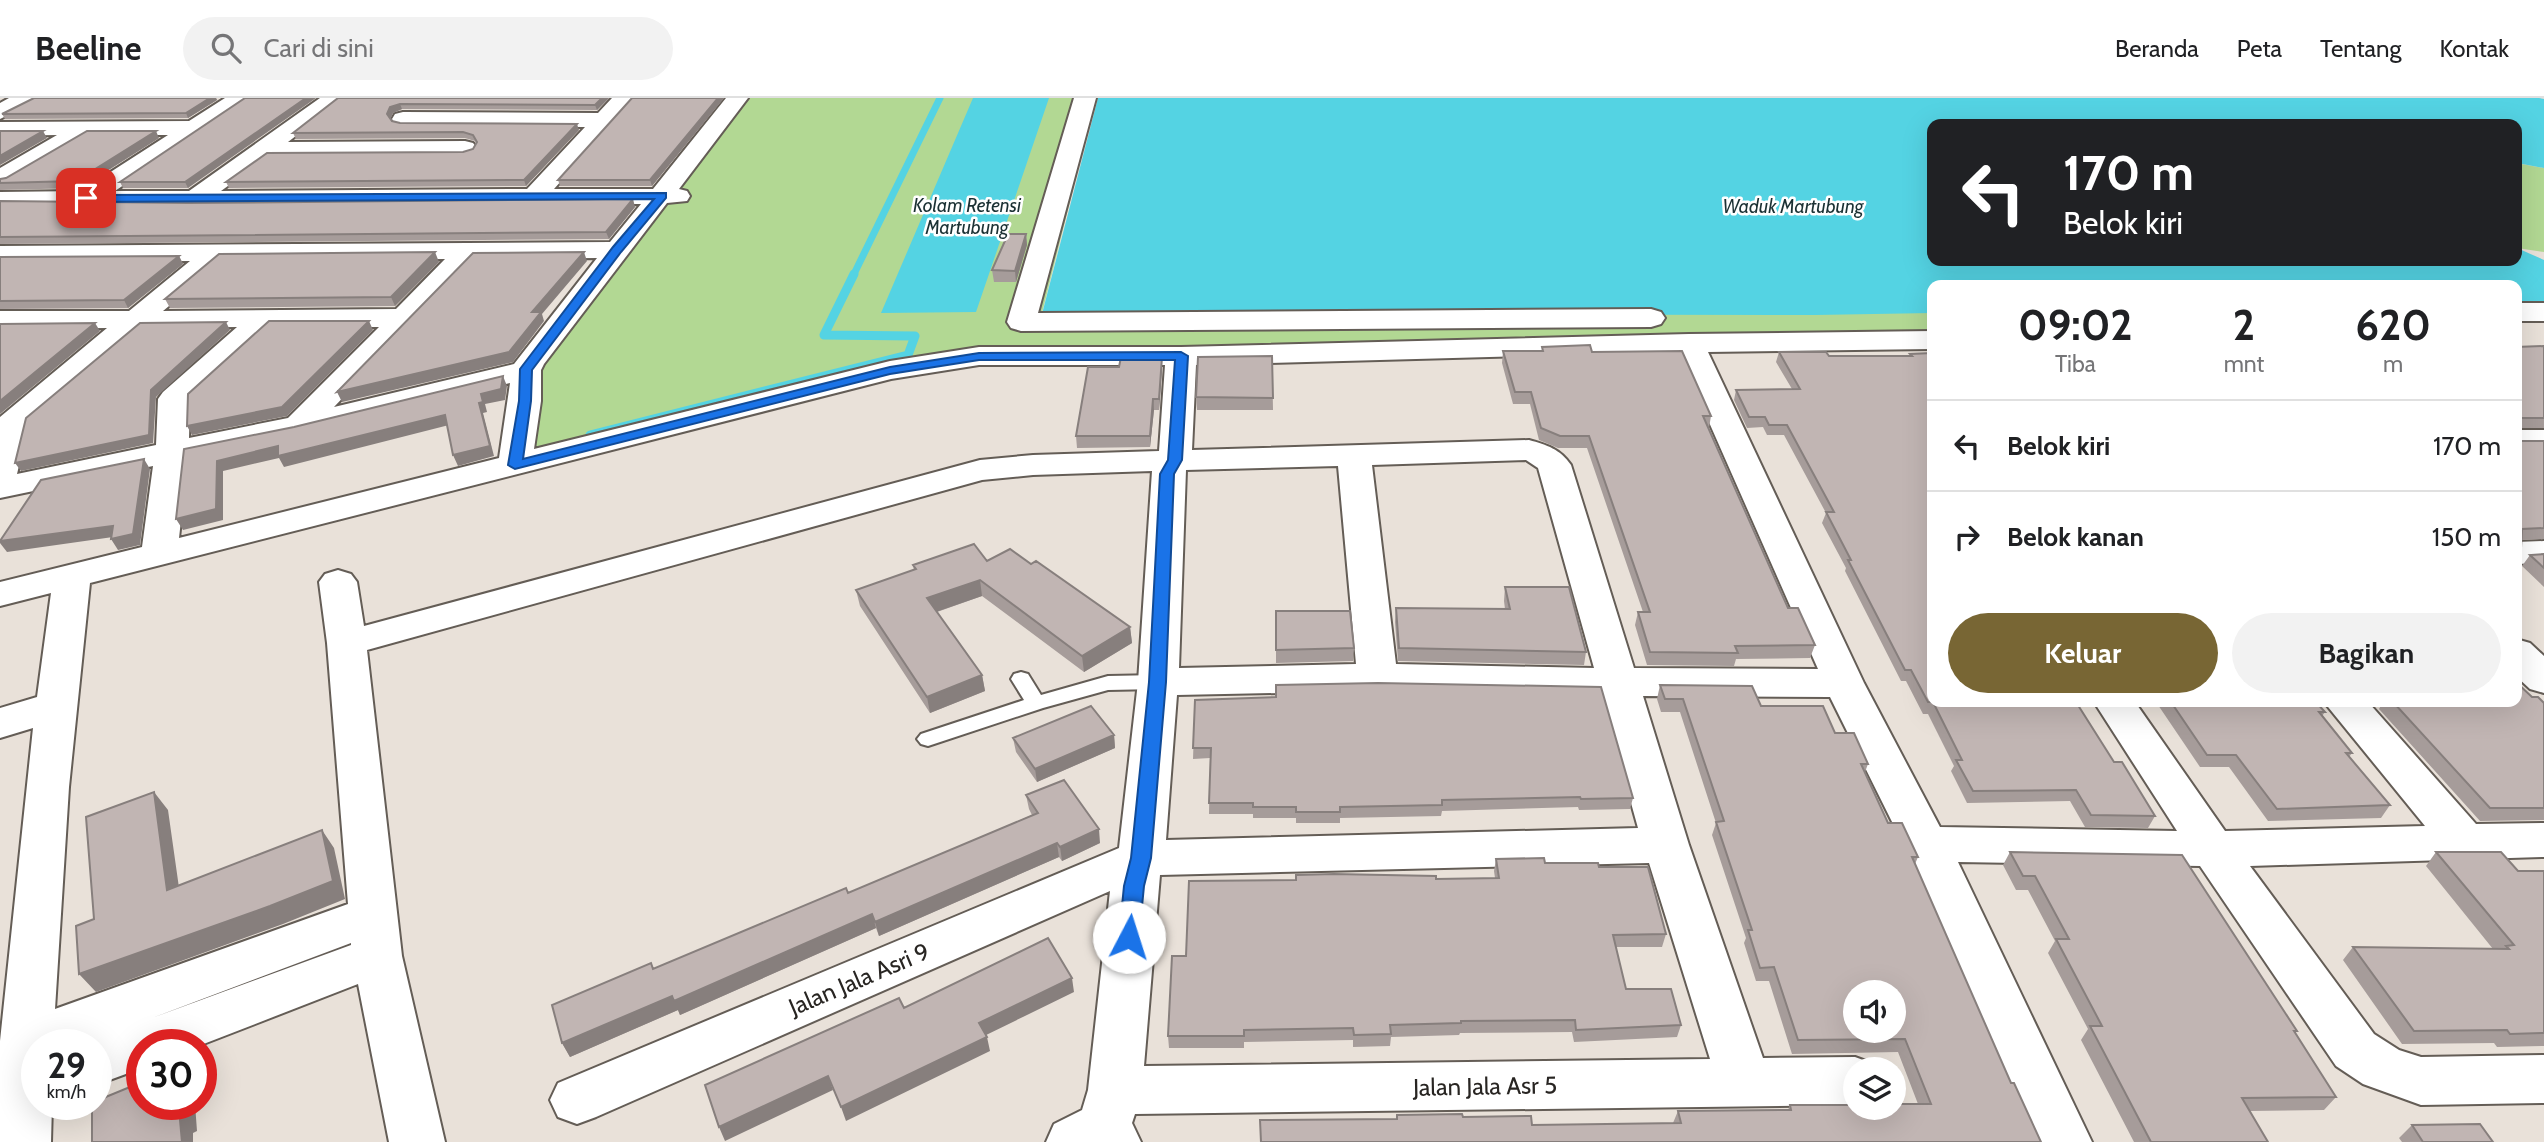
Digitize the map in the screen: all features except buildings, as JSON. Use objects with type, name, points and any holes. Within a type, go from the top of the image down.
[{"type":"street","points":[[0,112],[25,98]]},
{"type":"street","points":[[86,198],[240,98]]},
{"type":"street","points":[[120,252],[334,98]]},
{"type":"street","points":[[365,149],[429,98]]},
{"type":"street","points":[[534,196],[624,98]]},
{"type":"street","points":[[516,457],[525,401],[526,369],[617,250],[668,196],[737,98]]},
{"type":"street","points":[[1085,98],[1021,322],[1927,316]]},
{"type":"street","points":[[403,119],[604,120]]},
{"type":"street","points":[[411,197],[496,120]]},
{"type":"street","points":[[0,128],[194,128]]},
{"type":"street","points":[[0,178],[84,128]]},
{"type":"street","points":[[264,149],[465,148]]},
{"type":"street","points":[[0,153],[44,153]]},
{"type":"street","points":[[0,199],[668,196]]},
{"type":"street","points":[[299,425],[469,250]]},
{"type":"street","points":[[0,254],[617,250]]},
{"type":"street","points":[[0,475],[14,419],[217,252]]},
{"type":"street","points":[[2522,312],[2544,312]]},
{"type":"street","points":[[2,321],[404,318]]},
{"type":"street","points":[[160,547],[172,450],[174,399],[264,319]]},
{"type":"street","points":[[2522,337],[2544,337]]},
{"type":"street","points":[[0,594],[160,547],[516,457],[932,362],[979,356],[1181,356],[1689,343],[1927,340]]},
{"type":"street","points":[[1689,343],[1844,682],[1926,844],[2064,1142]]},
{"type":"street","points":[[1101,1125],[1134,886],[1141,858],[1158,682],[1167,474],[1175,460],[1181,356]]},
{"type":"street","points":[[0,488],[299,425],[526,369]]},
{"type":"street","points":[[2522,440],[2544,440]]},
{"type":"street","points":[[347,642],[980,470],[1175,460],[1529,450],[1543,455],[1554,465],[1665,845],[1744,1082]]},
{"type":"street","points":[[1354,455],[1377,677]]},
{"type":"street","points":[[2522,552],[2544,552]]},
{"type":"street","points":[[32,1029],[55,706],[72,575]]},
{"type":"street","points":[[338,582],[347,642],[375,935],[417,1142]]},
{"type":"street","points":[[2522,658],[2544,679]]},
{"type":"street","points":[[1158,682],[1377,677],[1618,682],[1844,682]]},
{"type":"street","points":[[0,723],[55,706]]},
{"type":"street","points":[[2117,707],[2213,849],[2355,1050],[2382,1067],[2421,1082],[2544,1079]]},
{"type":"street","points":[[2349,707],[2464,841]]},
{"type":"street","points":[[1926,844],[2213,849],[2544,840]]},
{"type":"street","points":[[1141,858],[1665,845]]},
{"type":"street","name":"Jalan Jala Asri 9","points":[[577,1100],[1141,858]]},
{"type":"street","points":[[112,1055],[375,935]]},
{"type":"street","points":[[112,1039],[375,935]]},
{"type":"street","name":"Jalan Jala Asr 5","points":[[1101,1125],[1744,1082],[1843,1081]]},
{"type":"street","points":[[23,1142],[25,1120]]},
{"type":"lane","points":[[1021,679],[1035,703]]},
{"type":"lane","points":[[928,739],[1035,703],[1108,683],[1158,682]]},
{"type":"green space","points":[[738,98],[1096,98],[1042,313],[1927,312],[1927,342],[931,355],[504,461],[512,375]]},
{"type":"green space","points":[[2522,164],[2544,168],[2544,252],[2522,249]]},
{"type":"water","name":"Kolam Retensi Martubung","points":[[973,98],[1049,98],[976,312],[881,313]]},
{"type":"water","name":"Waduk Martubung","points":[[1098,98],[2544,99],[2544,168],[2522,164],[2522,119],[1927,119],[1927,266],[2522,266],[2522,250],[2544,260],[2544,310],[2522,310],[2522,280],[1927,280],[1927,313],[1042,314]]},
{"type":"waterway","points":[[853,276],[940,98]]},
{"type":"waterway","points":[[590,435],[908,355],[915,336],[824,335],[854,274]]},
{"type":"route","points":[[86,198],[662,196],[526,369],[525,401],[515,465],[890,370],[932,362],[979,356],[1181,356],[1175,460],[1167,474],[1158,682],[1141,858],[1134,886],[1129,937]]}]
